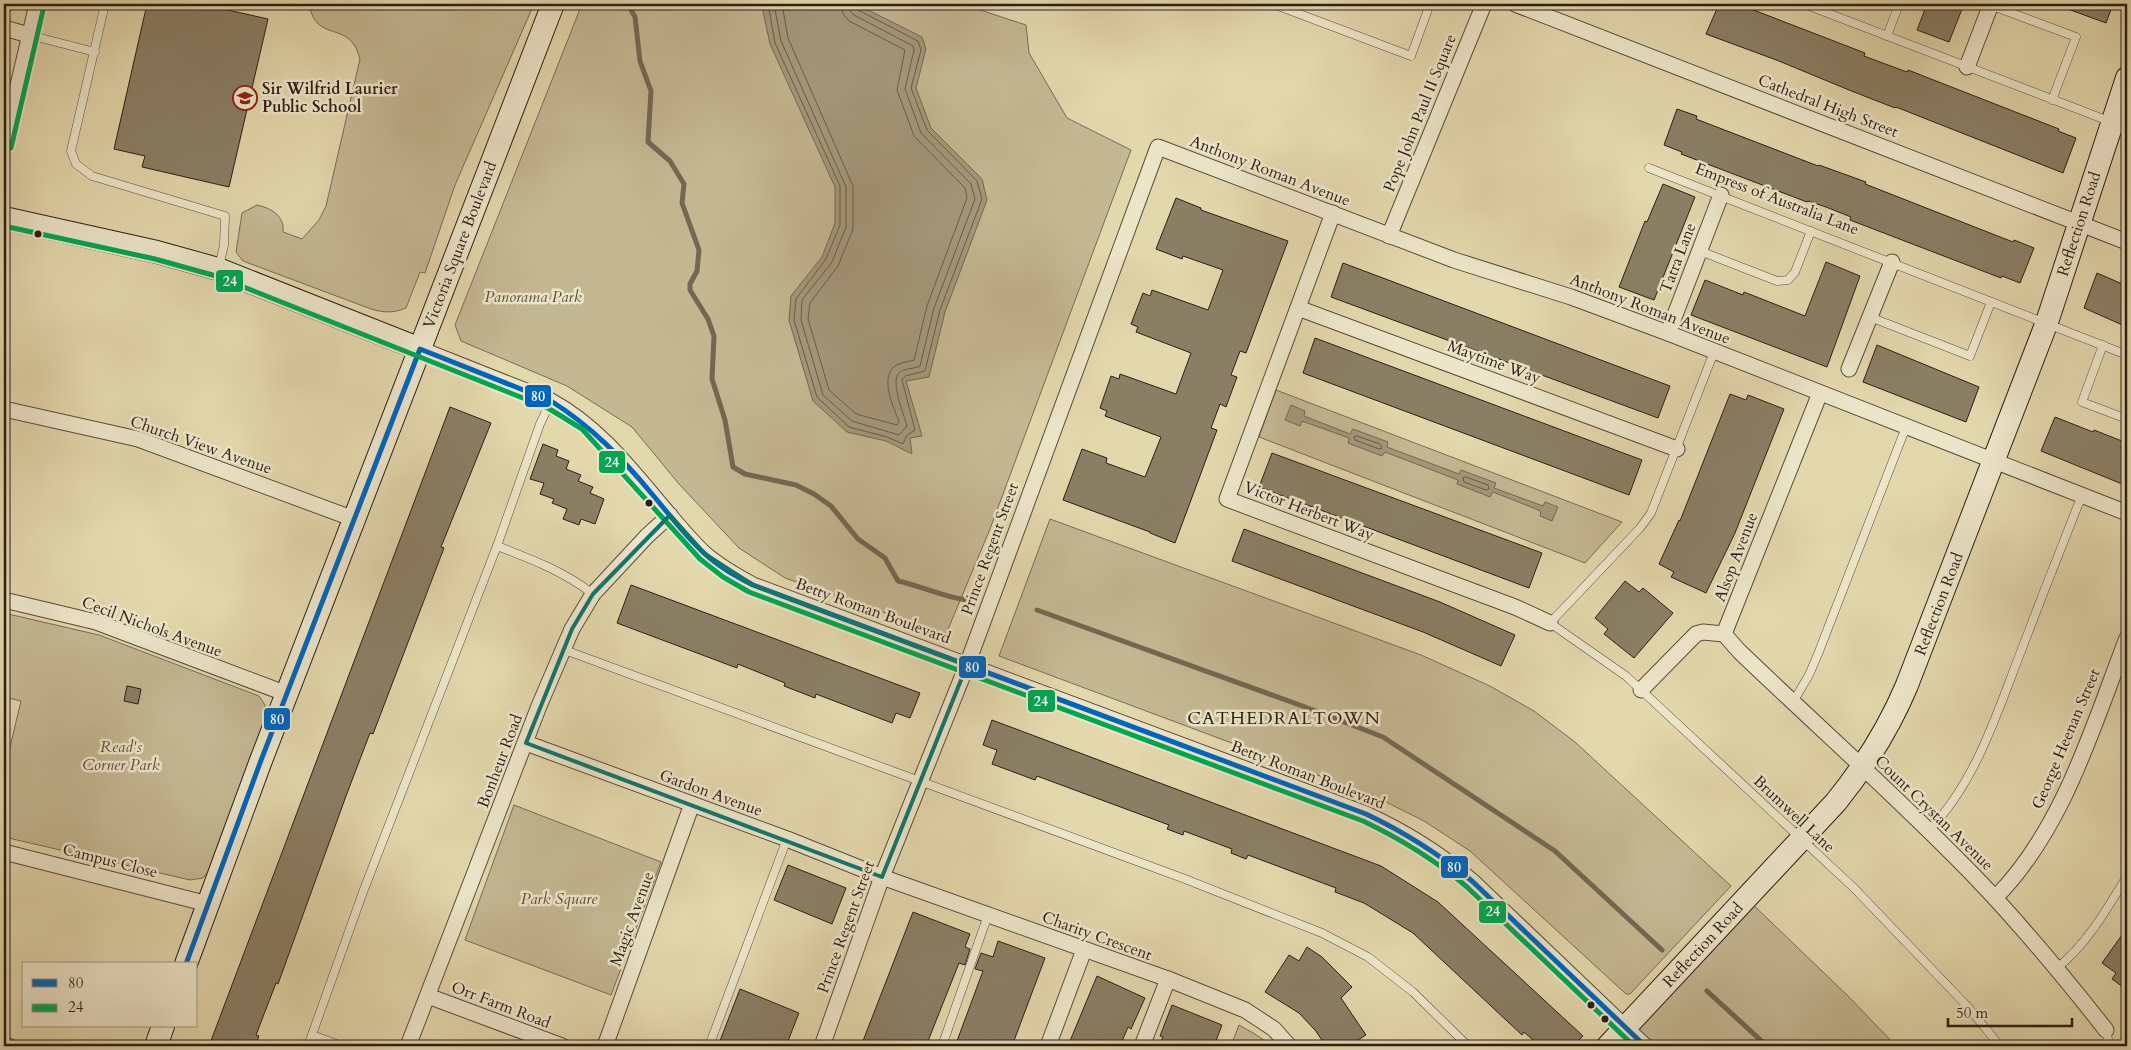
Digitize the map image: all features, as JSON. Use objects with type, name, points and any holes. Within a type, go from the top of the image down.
[{"type":"street","points":[[4,146],[37,4]]},
{"type":"street","name":"Victoria Square Boulevard","points":[[187,962],[287,694],[553,4]]},
{"type":"street","name":"Pope John Paul II Square","points":[[1389,236],[1484,4]]},
{"type":"street","name":"Cathedral High Street","points":[[1515,4],[2127,242]]},
{"type":"street","points":[[1967,67],[1991,4]]},
{"type":"street","points":[[4,28],[29,35]]},
{"type":"street","name":"Reflection Road","points":[[1608,1046],[1836,802],[1881,739],[1907,686],[2047,322],[2080,223],[2120,125],[2127,78]]},
{"type":"street","name":"Anthony Roman Avenue","points":[[1158,147],[1454,260],[1571,297],[1668,333],[2127,514]]},
{"type":"street","name":"Prince Regent Street","points":[[822,1046],[882,877],[967,665],[1158,147]]},
{"type":"street","name":"Tatra Lane","points":[[1668,333],[1721,196]]},
{"type":"street","name":"Victor Herbert Way","points":[[1333,213],[1227,499],[1515,607],[1550,623]]},
{"type":"street","points":[[4,218],[157,252],[218,268],[420,349]]},
{"type":"street","points":[[1849,369],[1892,262]]},
{"type":"street","name":"Maytime Way","points":[[1298,308],[1677,449]]},
{"type":"street","name":"Betty Roman Boulevard","points":[[420,349],[551,401],[587,423],[705,554],[727,571],[753,585],[1358,811],[1399,830],[1447,860],[1472,881],[1645,1046]]},
{"type":"street","name":"Alsop Avenue","points":[[1724,634],[1820,393]]},
{"type":"street","name":"Church View Avenue","points":[[4,409],[138,439],[354,519]]},
{"type":"street","name":"Bonheur Road","points":[[408,1046],[562,649],[593,594],[647,536],[670,516]]},
{"type":"street","name":"Cecil Nichols Avenue","points":[[4,600],[96,622],[287,694]]},
{"type":"street","points":[[1641,690],[1696,634],[1703,632],[1724,634]]},
{"type":"street","name":"Count Crystan Avenue","points":[[1724,634],[1738,651],[1929,830],[1995,898],[2057,968],[2106,1030]]},
{"type":"street","name":"George Heenan Street","points":[[1995,898],[2027,860],[2065,793],[2127,638]]},
{"type":"street","name":"Gardon Avenue","points":[[526,743],[787,839],[882,877]]},
{"type":"street","name":"Magic Avenue","points":[[606,1046],[692,804]]},
{"type":"street","name":"Campus Close","points":[[4,852],[208,904]]},
{"type":"street","name":"Charity Crescent","points":[[882,877],[1168,980],[1245,1010],[1274,1029],[1289,1046]]},
{"type":"street","points":[[1048,1046],[1084,950]]},
{"type":"street","points":[[1142,1046],[1168,980]]},
{"type":"street","name":"Orr Farm Road","points":[[428,996],[562,1046]]},
{"type":"street","points":[[156,1046],[162,1028]]},
{"type":"street","points":[[4,1045],[9,1046]]},
{"type":"lane","points":[[105,4],[71,150],[76,164],[92,176],[225,216],[224,245],[218,268]]},
{"type":"lane","points":[[1273,4],[1411,56],[1430,4]]},
{"type":"lane","points":[[1804,4],[2120,125]]},
{"type":"lane","points":[[1887,36],[1899,4]]},
{"type":"lane","points":[[1991,4],[2076,37],[2052,100]]},
{"type":"lane","points":[[29,35],[95,52]]},
{"type":"lane","name":"Empress of Australia Lane","points":[[1649,168],[2127,354]]},
{"type":"lane","points":[[1700,251],[1777,281],[1788,280],[1795,272],[1811,231]]},
{"type":"lane","points":[[1870,317],[1970,356],[1991,302]]},
{"type":"lane","points":[[2103,345],[2082,402],[2127,419]]},
{"type":"lane","points":[[1550,623],[1640,528],[1651,513],[1714,352]]},
{"type":"lane","points":[[308,1046],[380,847],[497,546],[540,424],[551,401]]},
{"type":"lane","points":[[1793,702],[1809,675],[1818,654],[1906,427]]},
{"type":"lane","points":[[1929,830],[1943,815],[1956,795],[1986,741],[2082,495]]},
{"type":"lane","points":[[497,546],[538,561],[562,573],[593,594]]},
{"type":"lane","name":"Brumwell Lane","points":[[1550,623],[1626,676],[1802,839],[1854,888],[1968,1007],[2000,1046]]},
{"type":"lane","points":[[562,649],[1185,879],[1322,933],[1368,957],[1406,986],[1468,1046]]},
{"type":"lane","points":[[709,1046],[787,839]]},
{"type":"lane","points":[[2057,968],[2073,955],[2088,936],[2127,876]]},
{"type":"lane","points":[[942,1046],[988,915]]},
{"type":"lane","points":[[2104,1046],[2108,1039],[2106,1030]]},
{"type":"lane","points":[[312,1035],[342,1046]]},
{"type":"highlighted area","points":[[670,515],[705,554],[753,585],[967,665],[882,877],[526,743],[572,629],[593,594]]},
{"type":"green space","points":[[309,4],[534,4],[455,185],[425,273],[420,272],[406,308],[402,310],[389,312],[371,309],[243,261],[236,252],[242,213],[257,205],[267,208],[279,217],[282,221],[283,232],[302,239],[319,220],[326,206],[360,59],[349,39],[319,24],[313,16]]},
{"type":"green space","name":"Panorama Park","points":[[582,4],[962,4],[1026,25],[1029,53],[1067,118],[1131,150],[990,529],[946,634],[785,578],[739,548],[679,484],[632,427],[567,386],[461,341],[455,325]]},
{"type":"green space","points":[[1276,390],[1622,522],[1585,563],[1259,437]]},
{"type":"green space","points":[[1050,519],[1421,655],[1490,686],[1534,711],[1575,742],[1731,886],[1630,994],[1626,994],[1470,851],[1424,821],[1376,797],[999,656]]},
{"type":"green space","name":"Read's Corner Park","points":[[4,613],[99,635],[259,696],[265,705],[266,715],[210,870],[203,878],[190,880],[4,837],[4,772],[21,701],[4,697]]},
{"type":"green space","name":"Park Square","points":[[514,805],[661,862],[611,995],[465,940]]},
{"type":"green space","points":[[1746,898],[1848,996],[1896,1046],[1645,1046],[1624,1025]]},
{"type":"green space","points":[[1239,1025],[1255,1034],[1272,1046],[1231,1046]]},
{"type":"water","points":[[764,4],[856,4],[922,37],[926,49],[916,88],[931,128],[982,179],[987,200],[945,312],[929,377],[906,381],[922,436],[910,438],[912,454],[886,441],[847,432],[813,401],[789,320],[791,296],[822,257],[835,223],[835,187],[770,44],[762,7]]},
{"type":"water","points":[[1291,405],[1305,411],[1304,416],[1350,434],[1353,429],[1388,442],[1387,447],[1459,474],[1461,470],[1496,483],[1494,488],[1543,506],[1545,502],[1558,507],[1552,521],[1540,516],[1541,511],[1493,492],[1490,497],[1457,484],[1458,480],[1385,452],[1382,456],[1348,443],[1349,438],[1302,421],[1300,426],[1285,420]]},
{"type":"building","points":[[147,4],[201,4],[268,19],[229,187],[142,167],[145,156],[114,149]]},
{"type":"building","points":[[1719,4],[1738,4],[1865,53],[1864,56],[1907,72],[1908,70],[2059,129],[2058,131],[2076,138],[2063,173],[1706,34]]},
{"type":"building","points":[[1927,4],[1964,4],[1949,42],[1917,30]]},
{"type":"building","points":[[2057,4],[2113,4],[2106,23]]},
{"type":"building","points":[[1677,109],[1697,116],[1696,119],[1818,166],[1866,182],[1865,184],[2013,242],[2014,240],[2034,248],[2020,283],[2002,276],[2001,278],[1850,220],[1851,217],[1826,207],[1807,202],[1681,154],[1682,152],[1664,145]]},
{"type":"building","points":[[1663,184],[1695,197],[1654,300],[1619,287],[1645,221],[1647,222]]},
{"type":"building","points":[[1176,198],[1201,208],[1201,210],[1288,241],[1246,353],[1240,351],[1231,375],[1237,377],[1226,407],[1220,404],[1211,428],[1217,430],[1175,543],[1063,500],[1082,449],[1107,458],[1106,463],[1145,477],[1161,437],[1105,416],[1107,411],[1100,408],[1111,376],[1119,379],[1120,374],[1176,394],[1191,353],[1136,332],[1138,327],[1131,324],[1143,293],[1150,296],[1152,290],[1208,310],[1223,270],[1183,256],[1182,259],[1156,249]]},
{"type":"building","points":[[1826,262],[1860,276],[1827,367],[1691,315],[1705,280],[1743,295],[1744,292],[1805,316]]},
{"type":"building","points":[[1343,263],[1670,386],[1658,418],[1331,297]]},
{"type":"building","points":[[2097,273],[2127,286],[2127,327],[2084,308]]},
{"type":"building","points":[[1315,338],[1642,460],[1629,495],[1303,373]]},
{"type":"building","points":[[1877,345],[1979,387],[1966,422],[1863,382]]},
{"type":"building","points":[[1730,394],[1746,400],[1748,395],[1784,409],[1735,533],[1706,593],[1671,577],[1674,572],[1659,564],[1680,521]]},
{"type":"building","points":[[450,407],[491,423],[441,547],[444,548],[373,734],[370,733],[346,796],[278,984],[276,983],[256,1035],[259,1036],[255,1046],[209,1046]]},
{"type":"building","points":[[2055,417],[2127,443],[2127,486],[2041,451]]},
{"type":"building","points":[[543,444],[558,450],[556,456],[569,461],[566,469],[581,475],[578,481],[593,487],[590,493],[604,499],[595,524],[581,519],[579,525],[563,519],[567,509],[552,503],[554,499],[540,494],[544,483],[530,479]]},
{"type":"building","points":[[1272,453],[1542,553],[1529,588],[1259,487]]},
{"type":"building","points":[[1244,529],[1440,602],[1515,635],[1501,666],[1423,632],[1232,561]]},
{"type":"building","points":[[1625,581],[1639,592],[1643,588],[1673,613],[1634,658],[1604,634],[1608,629],[1595,618]]},
{"type":"building","points":[[631,585],[920,693],[910,718],[896,713],[892,723],[816,694],[815,698],[784,686],[785,683],[738,664],[737,668],[617,623]]},
{"type":"building","points":[[127,686],[141,689],[138,704],[124,701]]},
{"type":"building","points":[[992,720],[1381,866],[1438,902],[1583,1036],[1573,1046],[1540,1046],[1524,1032],[1522,1035],[1413,933],[1364,903],[1335,892],[1336,888],[1248,855],[1246,859],[1231,853],[1232,849],[1184,831],[1183,835],[1167,829],[1169,825],[1037,776],[1035,780],[992,764],[997,750],[983,745]]},
{"type":"building","points":[[788,865],[846,888],[832,924],[774,900]]},
{"type":"building","points":[[913,912],[970,934],[965,947],[970,949],[965,965],[959,963],[926,1046],[861,1046]]},
{"type":"building","points":[[2127,928],[2127,990],[2112,979],[2116,973],[2102,963]]},
{"type":"building","points":[[998,941],[1045,958],[1012,1046],[970,1046],[957,1041],[983,971],[975,969],[981,953],[993,957]]},
{"type":"building","points":[[1307,947],[1322,957],[1352,987],[1341,998],[1366,1035],[1348,1046],[1326,1046],[1315,1030],[1299,1013],[1265,992],[1289,955],[1299,961]]},
{"type":"building","points":[[1097,976],[1145,998],[1131,1029],[1128,1027],[1120,1046],[1098,1040],[1096,1046],[1083,1046],[1070,1041]]},
{"type":"building","points":[[740,989],[799,1013],[786,1046],[718,1046]]},
{"type":"building","points":[[1172,1005],[1222,1025],[1214,1046],[1159,1046],[1163,1037],[1160,1036]]},
{"type":"waterway","points":[[628,4],[635,17],[640,61],[651,91],[648,142],[670,161],[684,184],[682,203],[699,250],[697,271],[690,284],[690,290],[708,319],[714,336],[712,379],[725,420],[733,467],[745,474],[796,485],[814,494],[831,506],[858,539],[885,558],[898,581],[967,600]]},
{"type":"waterway","points":[[1037,610],[1383,737],[1555,851],[1662,950]]},
{"type":"waterway","points":[[1707,991],[1767,1046]]},
{"type":"transit line","name":"24","points":[[11,148],[44,6]]},
{"type":"transit line","name":"24","points":[[4,226],[155,259],[216,276],[548,408],[582,429],[700,559],[723,577],[749,592],[1363,821],[1391,835],[1430,859],[1467,887],[1634,1046]]},
{"type":"transit line","name":"80","points":[[187,962],[260,763],[420,349],[551,401],[566,411],[593,432],[617,455],[710,559],[753,585],[1366,814],[1394,828],[1434,853],[1472,881],[1645,1046]]},
{"type":"place","name":"Sir Wilfrid Laurier Public School","points":[[245,98]]},
{"type":"district","name":"CATHEDRALTOWN","points":[[1284,718]]}]
